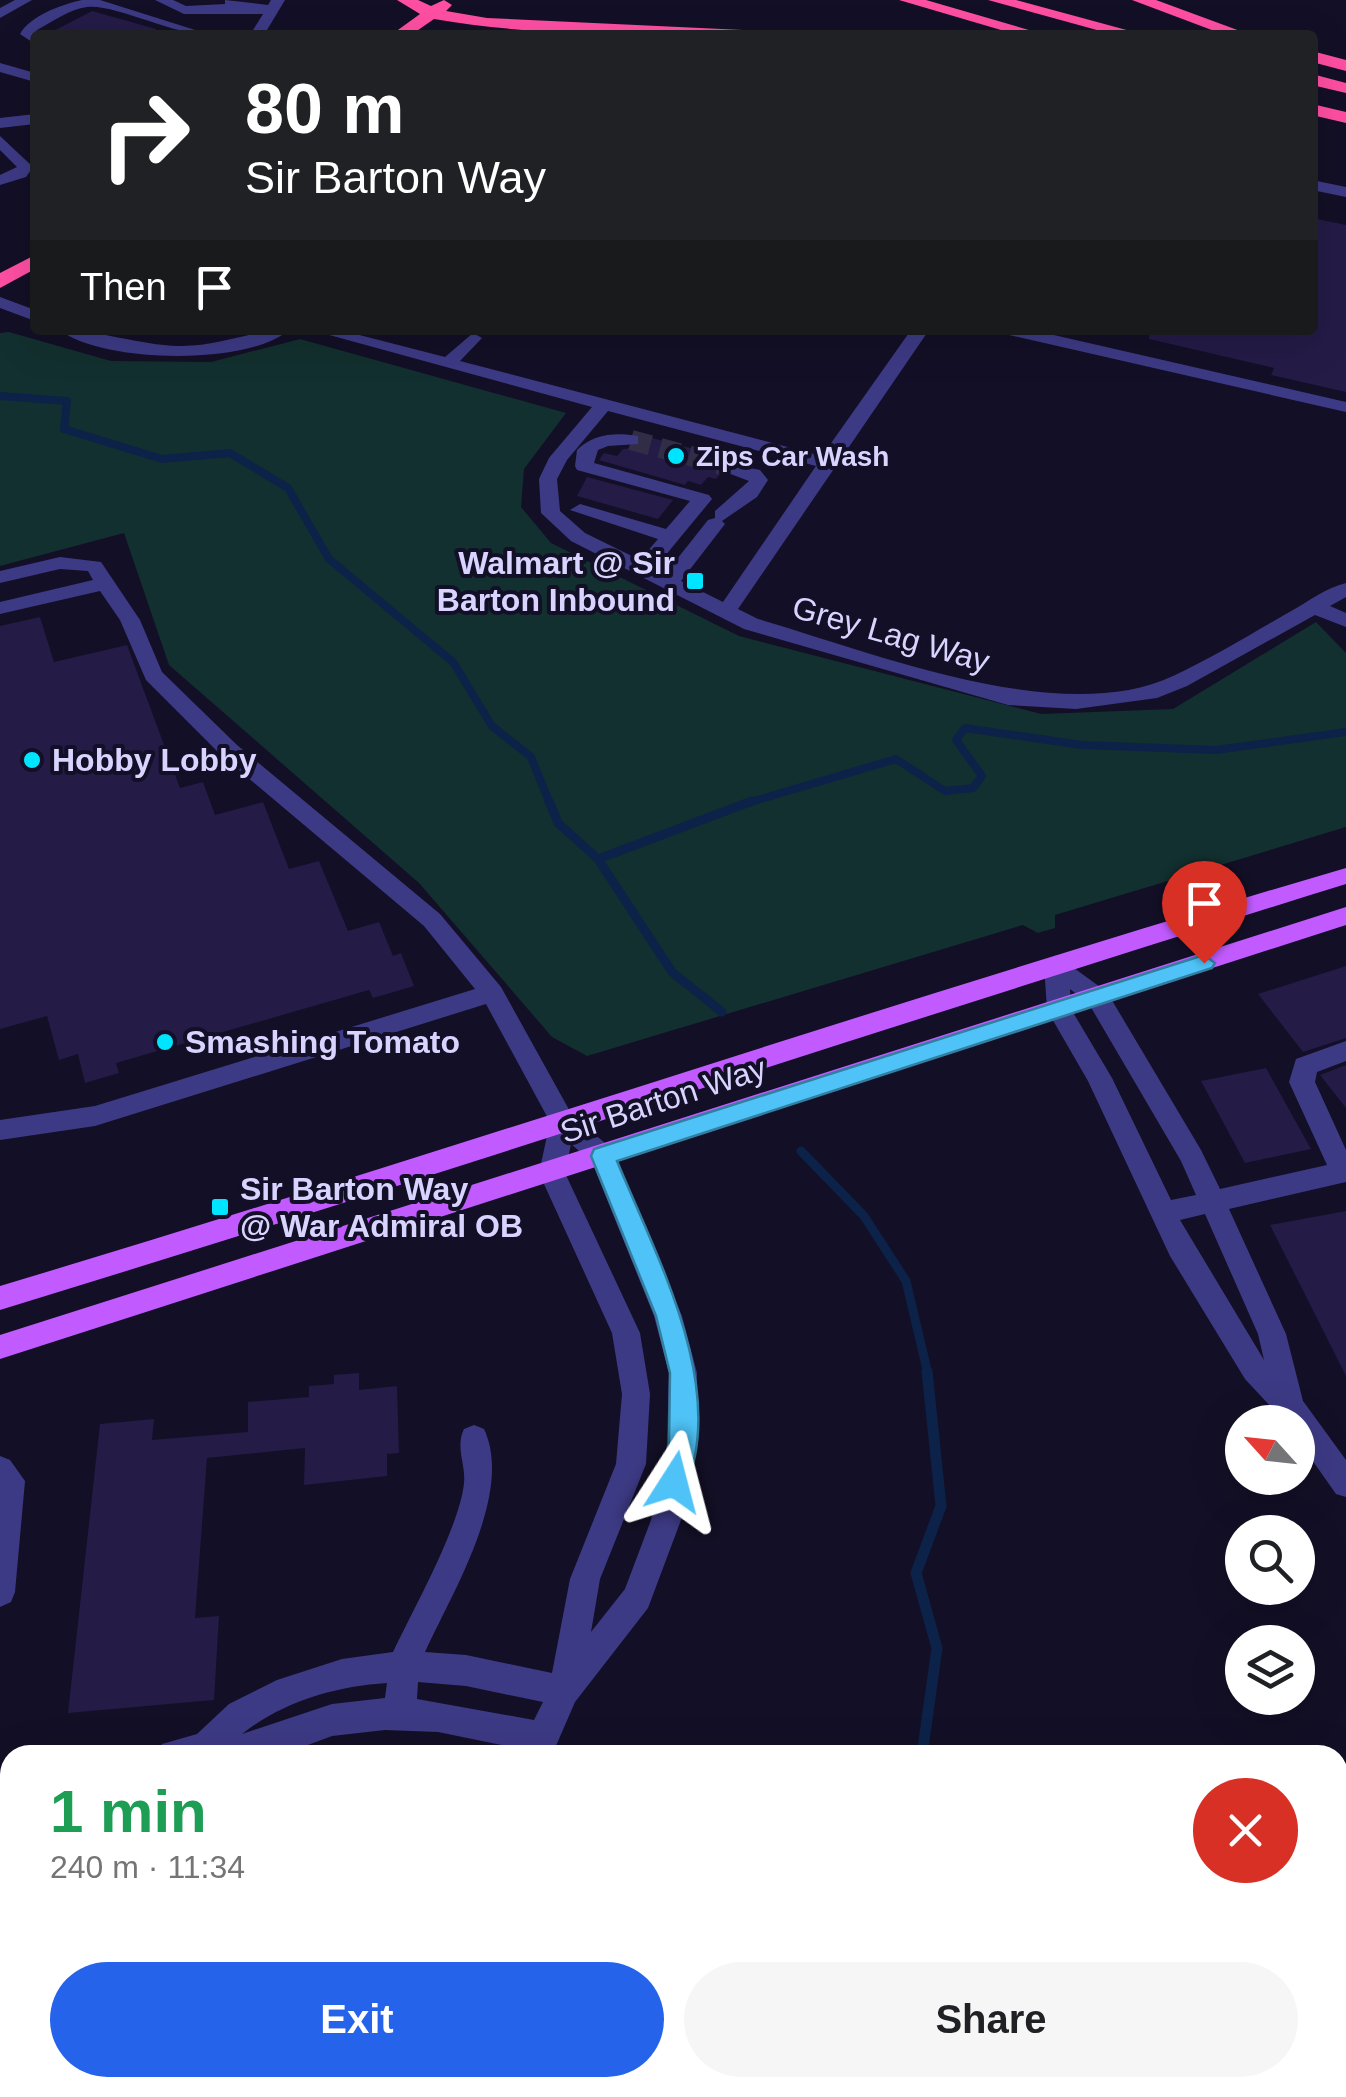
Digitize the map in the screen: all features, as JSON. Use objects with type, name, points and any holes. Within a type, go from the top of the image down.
[{"type":"highway","points":[[405,0],[434,14],[487,23],[624,30]]},
{"type":"highway","points":[[408,30],[450,0]]},
{"type":"highway","points":[[434,14],[486,0]]},
{"type":"highway","points":[[908,0],[1019,30]]},
{"type":"highway","points":[[996,0],[1116,30]]},
{"type":"highway","points":[[1140,0],[1227,30]]},
{"type":"highway","points":[[1318,58],[1346,66]]},
{"type":"highway","points":[[1318,81],[1346,88]]},
{"type":"highway","points":[[1318,112],[1346,121]]},
{"type":"highway","points":[[1318,118],[1346,121]]},
{"type":"highway","points":[[0,282],[30,264]]},
{"type":"main road","name":"Sir Barton Way","points":[[0,1298],[1346,876]]},
{"type":"main road","name":"Sir Barton Way","points":[[0,1347],[1346,916]]},
{"type":"street","points":[[0,14],[26,0]]},
{"type":"street","points":[[162,0],[184,10],[232,4],[277,5]]},
{"type":"street","points":[[30,37],[26,34],[31,27],[70,7],[92,2],[187,30]]},
{"type":"street","points":[[260,30],[277,5]]},
{"type":"street","points":[[0,67],[30,76]]},
{"type":"street","points":[[3,102],[3,123],[30,120]]},
{"type":"street","points":[[0,142],[24,168],[20,174],[0,180]]},
{"type":"street","points":[[1318,186],[1346,192]]},
{"type":"street","points":[[0,302],[30,314]]},
{"type":"street","points":[[85,335],[116,345],[178,352],[227,348],[265,335]]},
{"type":"street","points":[[340,335],[827,463]]},
{"type":"street","points":[[726,612],[917,335]]},
{"type":"street","points":[[1031,335],[1346,407]]},
{"type":"street","points":[[449,363],[473,338]]},
{"type":"street","name":"Grey Lag Way","points":[[604,405],[558,458],[548,479],[551,513],[578,537],[641,571],[782,636],[1008,698],[1076,702],[1149,694],[1180,681],[1346,589]]},
{"type":"street","points":[[630,440],[614,438],[593,445],[586,450],[584,466],[702,500]]},
{"type":"street","points":[[668,584],[724,514],[750,494],[758,480],[731,472]]},
{"type":"street","points":[[641,571],[712,492],[724,514]]},
{"type":"street","points":[[580,510],[669,536]]},
{"type":"street","points":[[0,577],[60,563],[94,566],[130,620],[153,675],[230,750],[432,920],[492,993],[563,1122],[603,1156],[668,1316],[683,1373],[682,1444],[666,1520],[637,1598],[564,1691],[538,1745]]},
{"type":"street","points":[[0,608],[106,584]]},
{"type":"street","points":[[1311,606],[1346,621]]},
{"type":"street","points":[[1056,964],[1098,998],[1184,1141],[1272,1334],[1290,1405]]},
{"type":"street","points":[[1056,964],[1060,1010],[1099,1078],[1163,1213],[1213,1304],[1256,1370],[1289,1405]]},
{"type":"street","points":[[0,1130],[96,1116],[492,993]]},
{"type":"street","points":[[1163,1213],[1345,1174],[1302,1082],[1306,1066],[1346,1051]]},
{"type":"street","points":[[563,1122],[552,1173],[626,1332],[636,1394],[631,1464],[585,1580],[564,1691]]},
{"type":"street","points":[[400,1713],[404,1663],[457,1549],[479,1484],[474,1438]]},
{"type":"street","points":[[1315,1441],[1346,1484]]},
{"type":"street","points":[[0,1468],[10,1480],[0,1592]]},
{"type":"street","points":[[209,1745],[233,1717],[256,1702],[348,1670],[404,1663],[484,1672],[564,1691]]},
{"type":"street","points":[[305,1685],[312,1728]]},
{"type":"street","points":[[269,1745],[330,1720],[400,1713],[478,1721],[536,1745]]},
{"type":"green space","points":[[9,332],[111,361],[211,362],[300,339],[566,413],[524,469],[521,507],[551,543],[739,636],[1041,714],[1173,709],[1316,622],[1346,653],[1346,827],[1055,915],[1055,928],[1038,933],[1023,925],[587,1056],[552,1037],[419,883],[169,665],[124,533],[0,566],[0,333]]},
{"type":"building","points":[[92,11],[156,29],[156,30],[56,30]]},
{"type":"building","points":[[1318,219],[1346,225],[1346,392],[1271,375],[1274,368],[1149,339],[1149,335],[1318,335]]},
{"type":"building","name":"Zips Car Wash","points":[[641,435],[732,459],[718,459],[716,470],[720,474],[716,479],[708,477],[701,485],[688,481],[685,485],[599,460],[604,453],[617,456],[623,449],[641,447]]},
{"type":"building","points":[[587,477],[673,500],[658,519],[577,496]]},
{"type":"building","points":[[40,617],[54,662],[127,645],[180,788],[203,782],[215,815],[263,802],[289,869],[319,861],[348,931],[379,922],[393,956],[401,953],[414,986],[373,998],[369,990],[116,1063],[119,1073],[85,1083],[78,1054],[59,1060],[47,1016],[0,1029],[0,626]]},
{"type":"building","points":[[1346,966],[1346,1038],[1303,1052],[1258,994]]},
{"type":"building","points":[[1346,1065],[1346,1108],[1320,1075]]},
{"type":"building","points":[[1266,1068],[1311,1149],[1245,1163],[1201,1081]]},
{"type":"building","points":[[1346,1211],[1346,1376],[1270,1225]]},
{"type":"building","points":[[359,1373],[359,1390],[397,1386],[399,1453],[387,1454],[387,1476],[304,1485],[305,1448],[207,1458],[195,1618],[219,1616],[214,1700],[68,1713],[100,1424],[154,1419],[152,1440],[248,1432],[248,1402],[309,1397],[309,1386],[334,1384],[334,1375]]},
{"type":"waterway","points":[[0,396],[67,401],[64,429],[162,459],[230,453],[288,488],[329,559],[453,662],[492,726],[531,757],[550,804]]},
{"type":"waterway","points":[[744,804],[896,759],[945,791],[973,788],[982,776],[956,740],[965,728],[1082,745],[1216,750],[1346,732]]},
{"type":"waterway","points":[[549,801],[558,823],[598,859]]},
{"type":"waterway","points":[[744,804],[752,801]]},
{"type":"waterway","points":[[598,859],[744,804]]},
{"type":"waterway","points":[[598,859],[672,972],[722,1012]]},
{"type":"waterway","points":[[801,1151],[864,1216],[906,1281],[928,1374]]},
{"type":"waterway","points":[[923,1745],[937,1648],[916,1573],[941,1506],[927,1371]]},
{"type":"tunnel","points":[[631,440],[727,466]]},
{"type":"place","name":"Zips Car Wash","points":[[676,456]]},
{"type":"place","name":"Walmart @ Sir Barton Inbound","points":[[695,581]]},
{"type":"place","name":"Hobby Lobby","points":[[32,760]]},
{"type":"place","name":"Smashing Tomato","points":[[165,1042]]},
{"type":"place","name":"Sir Barton Way @ War Admiral OB","points":[[220,1207]]},
{"type":"route","points":[[674,1482],[682,1444],[683,1373],[668,1316],[603,1156],[1204,963]]}]
